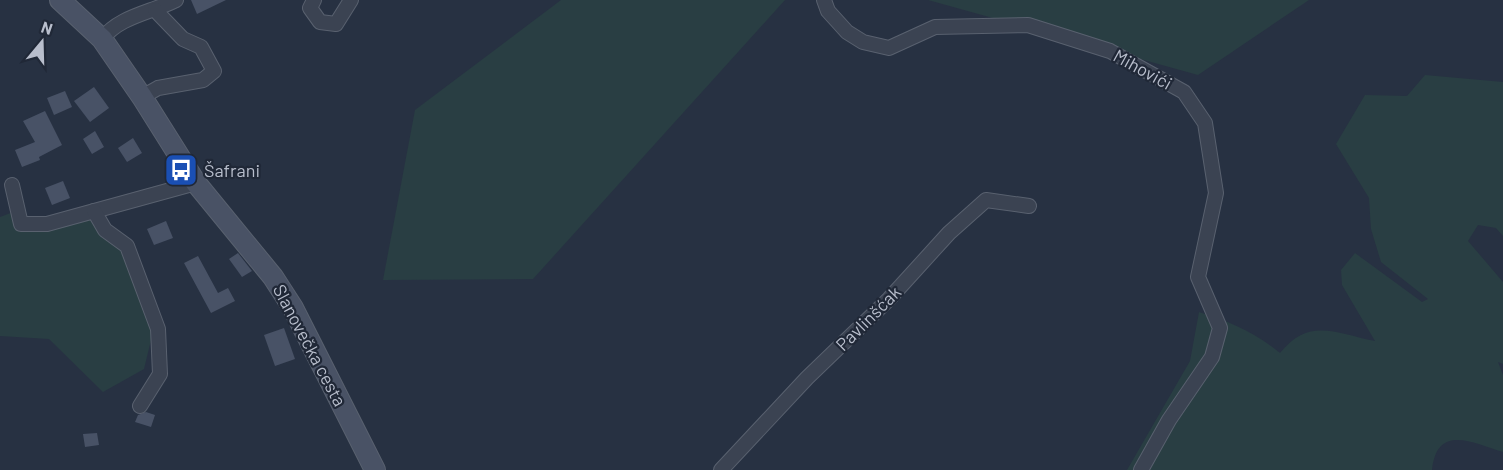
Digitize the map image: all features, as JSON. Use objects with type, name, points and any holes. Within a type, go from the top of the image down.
[{"type":"street","name":"Slanovečka cesta","points":[[60,0],[102,39],[196,183],[273,277],[293,308],[375,470]]},
{"type":"street","points":[[102,39],[111,28],[128,18],[155,10],[176,0]]},
{"type":"street","points":[[314,0],[310,8],[320,22],[336,24],[351,0]]},
{"type":"street","name":"Mihovići","points":[[824,0],[828,10],[847,32],[863,42],[889,48],[935,27],[1028,25],[1110,51],[1184,92],[1205,123],[1216,193],[1198,277],[1220,328],[1212,357],[1169,420],[1141,470]]},
{"type":"street","points":[[142,97],[166,86],[203,80],[214,71],[201,47],[183,39],[155,10]]},
{"type":"street","points":[[12,185],[21,224],[47,224],[196,183]]},
{"type":"street","name":"Pavlinšćak","points":[[721,470],[807,378],[889,299],[949,233],[986,200],[1029,206]]},
{"type":"street","points":[[94,211],[105,230],[127,246],[158,330],[160,374],[140,406]]},
{"type":"green space","points":[[561,0],[785,0],[533,279],[383,280],[415,110]]},
{"type":"green space","points":[[928,0],[1309,0],[1198,75]]},
{"type":"green space","points":[[1425,75],[1503,82],[1503,236],[1496,228],[1478,225],[1468,241],[1503,282],[1503,364],[1498,362],[1503,375],[1503,452],[1469,441],[1449,441],[1441,446],[1435,455],[1432,470],[1127,470],[1190,361],[1199,312],[1242,328],[1280,353],[1301,335],[1312,331],[1323,330],[1375,341],[1342,285],[1341,270],[1355,253],[1422,302],[1428,299],[1381,262],[1371,229],[1369,198],[1336,144],[1365,95],[1407,96]]},
{"type":"green space","points":[[16,211],[15,228],[45,231],[89,217],[98,231],[122,249],[153,332],[144,369],[103,392],[49,339],[0,336],[0,217]]},
{"type":"building","points":[[191,0],[226,0],[197,14]]},
{"type":"building","points":[[94,87],[109,108],[90,122],[74,101]]},
{"type":"building","points":[[65,91],[72,107],[54,115],[47,98]]},
{"type":"building","points":[[45,111],[62,145],[39,157],[40,160],[22,167],[15,150],[35,142],[23,121]]},
{"type":"building","points":[[95,131],[104,147],[92,154],[83,139]]},
{"type":"building","points":[[133,138],[142,153],[127,162],[118,148]]},
{"type":"building","points":[[63,181],[70,198],[52,205],[45,188]]},
{"type":"building","points":[[166,221],[173,238],[154,245],[147,229]]},
{"type":"building","points":[[238,253],[252,271],[242,277],[229,259]]},
{"type":"building","points":[[198,256],[218,293],[228,288],[235,301],[211,313],[184,263]]},
{"type":"building","points":[[284,328],[295,359],[275,366],[264,335]]},
{"type":"building","points":[[146,412],[155,415],[151,427],[135,422],[138,415]]},
{"type":"building","points":[[97,433],[99,445],[85,447],[83,434]]},
{"type":"place","name":"Šafrani","points":[[181,170]]}]
